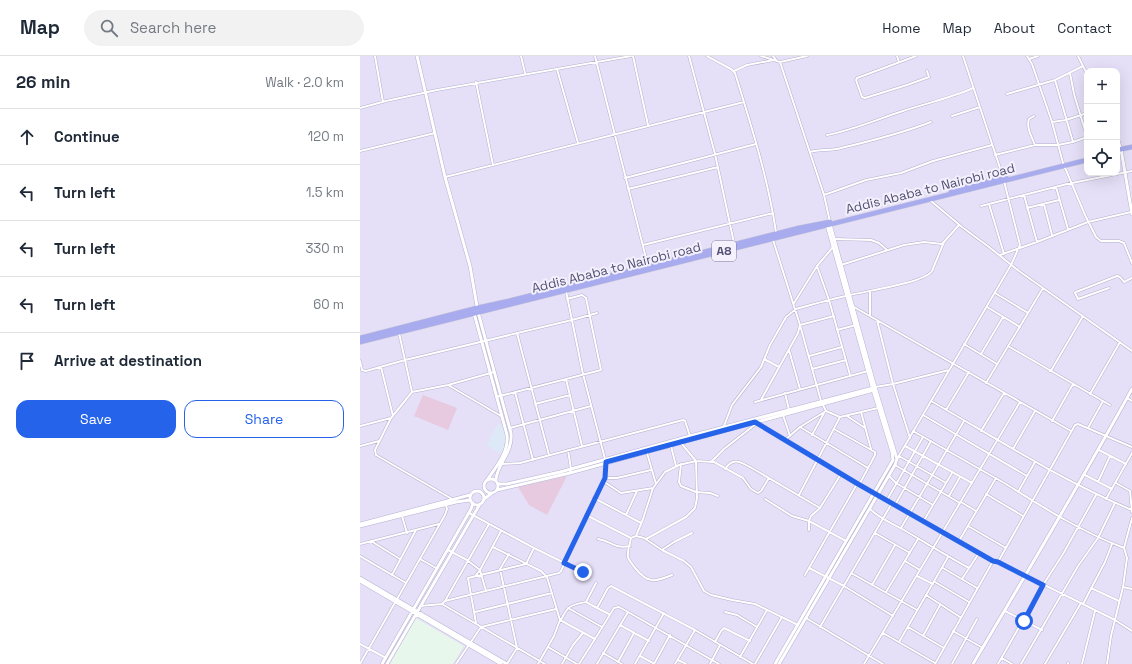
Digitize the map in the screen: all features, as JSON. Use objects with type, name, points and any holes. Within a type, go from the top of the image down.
[{"type":"highway","points":[[1120,150],[1132,147]]},
{"type":"highway","name":"Addis Ababa to Nairobi road","points":[[1064,164],[1084,157]]},
{"type":"highway","name":"Addis Ababa to Nairobi road","points":[[360,338],[398,330],[734,247],[773,239],[1003,179],[1084,161]]},
{"type":"highway","name":"Addis Ababa to Nairobi road","points":[[734,247],[776,234],[828,224],[930,200],[1003,179]]},
{"type":"highway","name":"Addis Ababa to Nairobi road","points":[[475,311],[566,291],[648,268]]},
{"type":"highway","name":"Addis Ababa to Nairobi road","points":[[360,342],[398,330]]},
{"type":"main road","points":[[417,56],[446,177],[470,266],[475,311],[482,342],[492,373]]},
{"type":"main road","points":[[1120,156],[1125,172],[1132,212]]},
{"type":"main road","points":[[828,224],[835,239],[840,266]]},
{"type":"main road","points":[[779,664],[799,626],[806,618],[846,541],[889,476],[898,457],[869,370],[840,266],[833,247],[828,224]]},
{"type":"main road","points":[[848,295],[853,306],[857,325]]},
{"type":"main road","points":[[475,311],[486,341],[498,397],[509,431],[510,447],[496,474],[496,480],[499,484]]},
{"type":"main road","points":[[387,664],[388,659],[414,611],[449,551],[483,500],[497,490],[570,471],[724,426],[790,411],[875,388]]},
{"type":"main road","points":[[775,664],[870,509],[892,464],[893,458],[878,408],[875,388]]},
{"type":"main road","points":[[973,664],[1039,555],[1084,474],[1107,437],[1132,389]]},
{"type":"main road","points":[[360,525],[470,495],[476,491],[493,472],[506,450],[509,431],[501,416],[498,397]]},
{"type":"main road","points":[[605,461],[647,452],[756,423],[783,415],[790,411]]},
{"type":"main road","points":[[499,484],[513,483],[570,471]]},
{"type":"main road","points":[[492,493],[487,492],[484,488],[486,481],[492,478],[496,480]]},
{"type":"main road","points":[[497,490],[499,484]]},
{"type":"main road","points":[[476,491],[479,491],[483,495],[483,500]]},
{"type":"main road","points":[[414,611],[419,606],[436,568],[449,551],[468,513],[471,502],[470,495]]},
{"type":"main road","points":[[360,525],[446,505],[471,502],[480,504]]},
{"type":"main road","points":[[360,580],[469,643],[500,663],[507,664]]},
{"type":"main road","points":[[382,664],[388,659]]},
{"type":"street","points":[[375,56],[383,102]]},
{"type":"street","points":[[521,56],[525,74]]},
{"type":"street","points":[[595,56],[648,268]]},
{"type":"street","points":[[360,108],[476,82],[632,56],[648,125]]},
{"type":"street","points":[[689,56],[718,166],[734,247]]},
{"type":"street","points":[[707,56],[734,71],[756,144],[773,213],[776,234],[773,239],[796,309],[812,369],[826,411],[840,417],[878,408]]},
{"type":"street","points":[[761,56],[779,62],[807,56]]},
{"type":"street","points":[[773,56],[779,62],[810,152],[824,195],[828,224]]},
{"type":"street","points":[[790,60],[791,56]]},
{"type":"street","points":[[897,56],[899,62]]},
{"type":"street","points":[[916,56],[857,78],[856,80],[863,98],[929,77],[927,71]]},
{"type":"street","points":[[946,483],[898,457],[987,307],[1011,265],[1020,245],[1003,179],[964,56]]},
{"type":"street","points":[[1028,56],[1052,122],[1064,164],[1088,222],[1098,240],[1119,241],[1124,243],[1132,263]]},
{"type":"street","points":[[1029,60],[1038,56]]},
{"type":"street","points":[[1007,94],[1055,80],[1070,73],[1083,66],[1078,56]]},
{"type":"street","points":[[734,71],[747,65],[774,60]]},
{"type":"street","points":[[557,69],[578,143]]},
{"type":"street","points":[[1070,73],[1074,94],[1084,126]]},
{"type":"street","points":[[1055,80],[1073,142]]},
{"type":"street","points":[[476,82],[493,165]]},
{"type":"street","points":[[827,135],[846,131],[973,88]]},
{"type":"street","points":[[446,177],[615,133],[744,102]]},
{"type":"street","points":[[952,116],[980,106]]},
{"type":"street","points":[[1052,122],[1066,120],[1084,114]]},
{"type":"street","points":[[1034,116],[1029,119],[1028,122],[1030,134],[1035,145]]},
{"type":"street","points":[[810,152],[838,149],[872,141],[914,129],[931,122]]},
{"type":"street","points":[[360,151],[435,133]]},
{"type":"street","points":[[995,155],[1035,145],[1058,145],[1084,138]]},
{"type":"street","points":[[625,178],[756,144]]},
{"type":"street","points":[[824,195],[866,180],[901,173],[933,161],[992,145]]},
{"type":"street","points":[[628,189],[718,166]]},
{"type":"street","points":[[981,206],[1132,170]]},
{"type":"street","points":[[1056,187],[1068,229]]},
{"type":"street","points":[[1024,195],[1037,242]]},
{"type":"street","points":[[930,200],[1011,265],[1132,351]]},
{"type":"street","points":[[1027,208],[1060,200]]},
{"type":"street","points":[[989,204],[1004,254]]},
{"type":"street","points":[[1044,204],[1052,236]]},
{"type":"street","points":[[1000,255],[1088,222],[1132,212]]},
{"type":"street","points":[[643,245],[773,213]]},
{"type":"street","points":[[724,426],[732,405],[762,367],[770,345],[786,317],[796,309],[848,295],[898,285],[930,275],[944,242],[960,225]]},
{"type":"street","points":[[835,239],[871,240],[879,243],[887,250]]},
{"type":"street","points":[[840,266],[904,245],[920,242],[939,244],[944,242]]},
{"type":"street","points":[[794,303],[818,266],[833,247]]},
{"type":"street","points":[[818,266],[834,316],[850,376]]},
{"type":"street","points":[[1109,288],[1078,300],[1075,293],[1117,276],[1120,276],[1124,282],[1132,278]]},
{"type":"street","points":[[986,383],[1043,288]]},
{"type":"street","points":[[445,601],[503,588],[559,573],[605,478],[605,461],[601,441],[583,374],[566,291]]},
{"type":"street","points":[[870,291],[870,316]]},
{"type":"street","points":[[995,293],[1028,313]]},
{"type":"street","points":[[498,397],[531,387],[599,371],[601,368],[585,296],[567,299]]},
{"type":"street","points":[[853,306],[1071,431]]},
{"type":"street","points":[[987,307],[1020,327]]},
{"type":"street","points":[[360,362],[361,368],[364,371],[597,313]]},
{"type":"street","points":[[800,325],[834,316]]},
{"type":"street","points":[[1050,371],[1083,316]]},
{"type":"street","points":[[981,354],[1003,317]]},
{"type":"street","points":[[877,320],[893,384],[910,438]]},
{"type":"street","points":[[761,400],[798,334],[800,325]]},
{"type":"street","points":[[838,330],[857,325]]},
{"type":"street","points":[[398,330],[412,392]]},
{"type":"street","points":[[517,333],[549,455]]},
{"type":"street","points":[[1090,394],[1120,342]]},
{"type":"street","points":[[964,344],[997,364]]},
{"type":"street","points":[[1008,346],[1110,405]]},
{"type":"street","points":[[809,356],[842,347]]},
{"type":"street","points":[[789,350],[800,389]]},
{"type":"street","points":[[764,359],[779,368]]},
{"type":"street","points":[[812,369],[846,360]]},
{"type":"street","points":[[381,367],[392,417]]},
{"type":"street","points":[[755,402],[869,370]]},
{"type":"street","points":[[875,388],[949,370]]},
{"type":"street","points":[[946,410],[968,372]]},
{"type":"street","points":[[453,499],[378,457],[375,450],[392,417],[412,392],[448,385],[492,373]]},
{"type":"street","points":[[566,379],[582,446]]},
{"type":"street","points":[[1052,420],[1073,384]]},
{"type":"street","points":[[448,385],[501,416]]},
{"type":"street","points":[[515,392],[533,460]]},
{"type":"street","points":[[784,393],[790,411]]},
{"type":"street","points":[[982,430],[1004,393]]},
{"type":"street","points":[[535,404],[570,395]]},
{"type":"street","points":[[1127,398],[1132,401]]},
{"type":"street","points":[[931,401],[1078,486],[1132,511]]},
{"type":"street","points":[[1088,428],[1103,401]]},
{"type":"street","points":[[864,664],[1020,402]]},
{"type":"street","points":[[509,431],[523,425],[591,406]]},
{"type":"street","points":[[784,440],[800,427],[826,411]]},
{"type":"street","points":[[812,435],[826,411]]},
{"type":"street","points":[[1013,449],[1035,411]]},
{"type":"street","points":[[861,412],[871,449]]},
{"type":"street","points":[[783,415],[790,436]]},
{"type":"street","points":[[923,415],[1027,476]]},
{"type":"street","points":[[847,416],[866,428]]},
{"type":"street","points":[[360,426],[392,417]]},
{"type":"street","points":[[799,495],[840,417]]},
{"type":"street","points":[[502,464],[514,464],[533,460],[684,420],[690,436]]},
{"type":"street","points":[[901,528],[926,483],[964,421]]},
{"type":"street","points":[[711,462],[724,449],[756,423],[923,522],[993,561],[998,562],[1115,620],[1132,631]]},
{"type":"street","points":[[998,562],[1076,424],[1132,447]]},
{"type":"street","points":[[800,427],[868,468]]},
{"type":"street","points":[[805,575],[876,455],[871,449],[834,429]]},
{"type":"street","points":[[913,431],[996,478],[1078,528],[1124,548]]},
{"type":"street","points":[[887,500],[923,437]]},
{"type":"street","points":[[360,446],[379,441]]},
{"type":"street","points":[[820,626],[883,519],[912,475],[931,441]]},
{"type":"street","points":[[646,539],[692,512],[696,502],[696,461],[680,442]]},
{"type":"street","points":[[670,445],[676,466]]},
{"type":"street","points":[[905,446],[972,484]]},
{"type":"street","points":[[568,450],[570,471]]},
{"type":"street","points":[[1099,450],[1126,464]]},
{"type":"street","points":[[647,452],[656,484]]},
{"type":"street","points":[[1106,499],[1132,453]]},
{"type":"street","points":[[1098,482],[1110,456]]},
{"type":"street","points":[[636,536],[653,488],[665,472],[676,466],[696,461],[711,462],[743,478],[751,489],[758,493],[761,491],[769,478]]},
{"type":"street","points":[[725,469],[729,464],[738,462],[750,467],[820,508]]},
{"type":"street","points":[[1018,492],[1035,462]]},
{"type":"street","points":[[682,464],[679,484],[681,486],[696,492],[710,493],[718,496]]},
{"type":"street","points":[[895,465],[976,511]]},
{"type":"street","points":[[605,478],[617,478],[651,470]]},
{"type":"street","points":[[923,522],[952,472]]},
{"type":"street","points":[[809,530],[809,521],[820,508],[841,474]]},
{"type":"street","points":[[1084,474],[1112,489]]},
{"type":"street","points":[[889,476],[896,483],[933,505]]},
{"type":"street","points":[[949,496],[960,477]]},
{"type":"street","points":[[959,541],[996,478]]},
{"type":"street","points":[[603,481],[621,493],[653,488]]},
{"type":"street","points":[[1116,483],[1130,491],[1132,511]]},
{"type":"street","points":[[626,515],[637,491]]},
{"type":"street","points":[[986,494],[1024,516]]},
{"type":"street","points":[[998,664],[1096,495]]},
{"type":"street","points":[[594,498],[641,523]]},
{"type":"street","points":[[765,499],[792,516],[809,521],[846,541]]},
{"type":"street","points":[[1021,664],[1081,561],[1098,538],[1115,503]]},
{"type":"street","points":[[360,664],[440,524],[446,511],[446,505]]},
{"type":"street","points":[[870,509],[883,519],[969,568]]},
{"type":"street","points":[[468,513],[583,572]]},
{"type":"street","points":[[586,515],[631,538],[639,536],[646,539],[662,550],[684,561],[691,568],[704,591],[712,595],[755,604],[799,626]]},
{"type":"street","points":[[402,516],[407,532]]},
{"type":"street","points":[[1107,664],[1110,636],[1123,587],[1127,558],[1124,548],[1132,518]]},
{"type":"street","points":[[360,544],[440,524]]},
{"type":"street","points":[[442,604],[489,524]]},
{"type":"street","points":[[968,526],[1006,548]]},
{"type":"street","points":[[392,574],[416,530]]},
{"type":"street","points":[[476,575],[502,531]]},
{"type":"street","points":[[662,550],[692,533]]},
{"type":"street","points":[[875,533],[910,553]]},
{"type":"street","points":[[631,538],[629,560],[645,577],[653,581],[672,575]]},
{"type":"street","points":[[598,539],[618,547],[630,546]]},
{"type":"street","points":[[886,592],[918,539]]},
{"type":"street","points":[[371,541],[400,559]]},
{"type":"street","points":[[1045,664],[1091,588],[1112,544]]},
{"type":"street","points":[[872,585],[895,545]]},
{"type":"street","points":[[493,547],[541,571],[547,577],[556,609],[561,620],[595,639]]},
{"type":"street","points":[[526,564],[534,548]]},
{"type":"street","points":[[449,551],[467,560],[480,570],[486,591]]},
{"type":"street","points":[[962,579],[979,553]]},
{"type":"street","points":[[507,664],[517,648],[506,604],[500,569],[508,554]]},
{"type":"street","points":[[360,556],[406,583]]},
{"type":"street","points":[[899,642],[948,557]]},
{"type":"street","points":[[420,559],[436,568]]},
{"type":"street","points":[[883,633],[935,664],[960,617],[993,561]]},
{"type":"street","points":[[905,562],[920,570]]},
{"type":"street","points":[[476,623],[468,578],[500,569],[526,564]]},
{"type":"street","points":[[809,568],[844,586],[893,616]]},
{"type":"street","points":[[943,568],[977,588]]},
{"type":"street","points":[[851,573],[918,610]]},
{"type":"street","points":[[917,576],[934,583],[969,602]]},
{"type":"street","points":[[586,602],[596,583]]},
{"type":"street","points":[[597,608],[610,586],[695,630],[754,664],[782,617]]},
{"type":"street","points":[[1123,587],[1132,589]]},
{"type":"street","points":[[1091,588],[1119,602]]},
{"type":"street","points":[[475,612],[552,593]]},
{"type":"street","points":[[926,596],[960,617]]},
{"type":"street","points":[[539,662],[568,608],[574,604],[586,602],[609,614]]},
{"type":"street","points":[[419,606],[442,604],[539,662],[545,664]]},
{"type":"street","points":[[923,636],[940,605]]},
{"type":"street","points":[[548,647],[578,664],[595,639],[609,614],[615,607],[622,608],[719,664]]},
{"type":"street","points":[[568,608],[602,627]]},
{"type":"street","points":[[461,664],[457,663],[481,627],[556,609]]},
{"type":"street","points":[[740,657],[767,610]]},
{"type":"street","points":[[1082,664],[1095,610]]},
{"type":"street","points":[[1005,611],[1042,630]]},
{"type":"street","points":[[597,664],[628,612]]},
{"type":"street","points":[[725,612],[737,615],[757,627]]},
{"type":"street","points":[[635,664],[664,614]]},
{"type":"street","points":[[806,618],[883,664]]},
{"type":"street","points":[[952,664],[977,620]]},
{"type":"street","points":[[620,625],[649,641]]},
{"type":"street","points":[[908,627],[944,648]]},
{"type":"street","points":[[715,642],[724,628],[750,641]]},
{"type":"street","points":[[675,664],[695,630]]},
{"type":"street","points":[[953,631],[983,648]]},
{"type":"street","points":[[562,664],[573,645],[583,633]]},
{"type":"street","points":[[618,662],[634,634]]},
{"type":"street","points":[[640,656],[654,664],[670,635]]},
{"type":"street","points":[[360,644],[388,659]]},
{"type":"street","points":[[710,664],[720,645]]},
{"type":"street","points":[[603,654],[622,664]]},
{"type":"street","points":[[1002,658],[1012,664]]},
{"type":"street","points":[[678,659],[686,664]]},
{"type":"shaded area","points":[[360,56],[1132,56],[1132,664],[360,664]]},
{"type":"shaded area","points":[[423,395],[457,408],[448,430],[414,416]]},
{"type":"shaded area","points":[[498,424],[504,426],[507,441],[502,455],[487,445]]},
{"type":"shaded area","points":[[567,476],[547,515],[529,505],[518,487]]},
{"type":"shaded area","points":[[416,618],[464,646],[453,664],[390,664]]},
{"type":"route","points":[[583,572],[564,563],[594,498],[605,478],[606,462],[755,422],[756,424],[923,522],[993,561],[998,562],[1043,585],[1024,621]]}]
